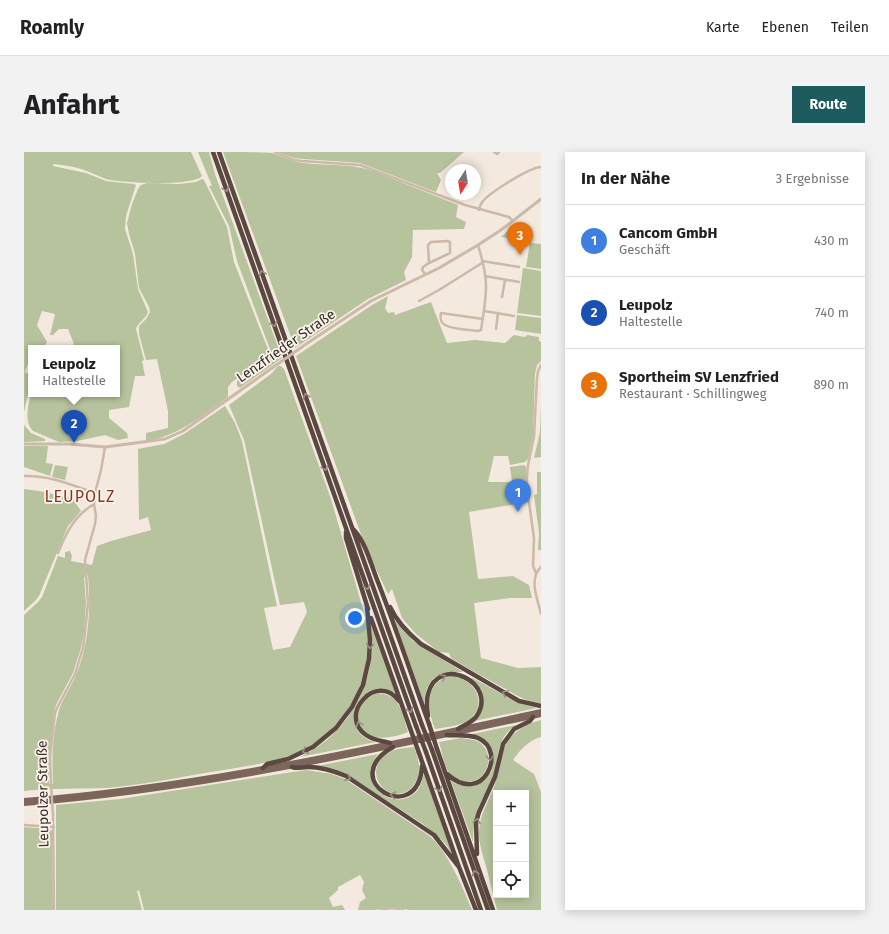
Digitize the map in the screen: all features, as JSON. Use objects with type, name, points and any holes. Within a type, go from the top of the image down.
[{"type":"highway","points":[[213,152],[481,910]]},
{"type":"highway","points":[[219,152],[488,910]]},
{"type":"highway","points":[[345,524],[346,538],[367,607],[459,867],[476,910]]},
{"type":"highway","points":[[352,528],[358,534],[364,547],[384,598],[477,860],[493,910]]},
{"type":"highway","points":[[384,598],[388,601],[399,622],[411,636],[422,644],[519,701],[541,706]]},
{"type":"highway","points":[[263,768],[267,764],[288,759],[313,747],[336,728],[352,707],[362,685],[369,659],[370,640],[367,607]]},
{"type":"highway","points":[[428,724],[428,696],[433,684],[444,676],[451,674],[460,675],[468,678],[478,688],[480,704],[476,716],[472,721],[458,729]]},
{"type":"highway","points":[[403,708],[396,697],[384,691],[369,694],[362,699],[358,705],[356,719],[361,730],[373,739],[391,745],[379,757],[373,768],[374,780],[382,792],[396,796],[403,796],[415,789],[420,782],[422,762]]},
{"type":"highway","points":[[477,860],[476,822],[495,777],[503,744],[514,729],[530,721],[533,717]]},
{"type":"highway","points":[[446,773],[460,784],[472,784],[484,778],[490,769],[492,762],[490,750],[486,744],[479,739],[472,736],[447,736]]},
{"type":"highway","points":[[292,766],[297,768],[318,768],[333,771],[346,776],[434,835],[459,867]]},
{"type":"main road","points":[[24,804],[149,790],[292,766],[541,711]]},
{"type":"main road","points":[[24,800],[148,786],[263,768],[447,736],[541,715]]},
{"type":"street","points":[[274,152],[294,160],[360,165],[374,169],[479,210],[508,217],[513,220]]},
{"type":"street","points":[[494,152],[496,154],[499,152]]},
{"type":"street","points":[[479,210],[482,202],[490,195],[514,179],[533,169],[541,167]]},
{"type":"street","name":"Lenzfrieder Straße","points":[[24,444],[69,444],[106,447],[156,441],[171,437],[183,431],[371,301],[424,274],[440,268],[478,245],[541,199]]},
{"type":"street","points":[[424,274],[422,270],[424,267],[450,253],[450,242],[431,242],[428,245],[429,263]]},
{"type":"street","points":[[478,245],[485,276],[486,291],[483,319],[481,330],[478,331],[445,325],[440,320],[441,313],[483,319]]},
{"type":"street","points":[[419,300],[439,290],[482,262],[519,267]]},
{"type":"street","points":[[485,276],[519,282]]},
{"type":"street","points":[[502,297],[505,280]]},
{"type":"street","points":[[484,311],[514,316]]},
{"type":"street","points":[[496,329],[498,313]]},
{"type":"street","points":[[536,573],[533,566],[534,538],[527,488],[527,477],[534,437],[537,378],[541,365]]},
{"type":"street","name":"Leupolzer Straße","points":[[54,910],[54,827],[50,757],[55,713],[77,667],[83,648],[88,603],[85,560],[95,524],[95,493],[106,447]]},
{"type":"street","points":[[24,476],[39,476],[57,480],[95,493]]},
{"type":"street","points":[[58,553],[69,528],[85,509],[94,504]]},
{"type":"street","points":[[541,567],[536,573],[535,578],[541,614]]},
{"type":"street","points":[[24,825],[54,827]]},
{"type":"street","points":[[380,910],[392,908],[403,910]]},
{"type":"green space","points":[[24,152],[191,152],[202,176],[185,182],[126,182],[106,179],[80,169],[53,164],[53,166],[86,173],[106,181],[136,185],[126,216],[125,229],[133,254],[138,289],[148,312],[146,317],[138,324],[136,329],[144,360],[142,361],[145,376],[135,376],[129,407],[109,410],[109,418],[127,433],[128,438],[118,440],[105,435],[77,441],[59,442],[33,431],[28,423],[30,397],[120,397],[120,345],[73,345],[74,344],[68,329],[59,329],[53,335],[50,335],[55,314],[42,311],[37,325],[47,342],[46,345],[28,345],[28,364],[25,372],[28,374],[28,395],[24,412]]},
{"type":"green space","points":[[198,152],[209,152],[215,174],[282,358],[240,388],[237,386],[237,381],[267,361],[271,352],[237,261],[229,226],[209,186],[212,186]]},
{"type":"green space","points":[[223,152],[272,153],[300,162],[364,168],[458,205],[456,217],[466,222],[464,229],[413,230],[412,257],[404,272],[406,280],[368,299],[295,348]]},
{"type":"green space","points":[[278,152],[464,152],[450,164],[445,164],[445,169],[440,173],[437,173],[441,180],[436,192],[360,163],[294,158]]},
{"type":"green space","points":[[202,179],[204,180],[227,227],[234,262],[269,352],[265,360],[232,382],[228,387],[228,397],[224,400],[178,431],[157,439],[146,441],[146,433],[168,428],[168,411],[157,359],[146,360],[139,334],[139,326],[150,312],[139,288],[135,254],[127,223],[132,204],[141,185],[147,183],[179,184],[196,182]]},
{"type":"green space","points":[[513,226],[519,237],[518,240],[501,237]]},
{"type":"green space","points":[[530,243],[541,244],[541,269],[526,267]]},
{"type":"green space","points":[[523,268],[541,271],[541,316],[517,313]]},
{"type":"green space","points":[[388,296],[385,308],[388,313],[394,312],[395,315],[431,302],[447,343],[475,340],[505,343],[514,335],[539,337],[539,341],[541,342],[541,361],[537,365],[535,374],[533,436],[528,459],[525,462],[510,465],[508,456],[494,456],[488,482],[512,482],[510,467],[524,465],[526,467],[528,502],[469,512],[478,579],[513,576],[529,585],[532,598],[510,598],[474,603],[481,658],[518,668],[541,667],[541,704],[525,699],[469,669],[451,658],[449,653],[439,652],[416,634],[402,618],[392,589],[388,594],[366,548],[296,356],[372,305]]},
{"type":"green space","points":[[517,315],[541,318],[541,334],[515,330]]},
{"type":"green space","points":[[278,366],[281,366],[284,369],[331,499],[367,623],[367,660],[363,676],[350,707],[329,732],[316,743],[302,751],[277,760],[132,785],[106,788],[24,791],[24,615],[42,597],[58,556],[65,558],[65,552],[70,551],[72,556],[71,561],[92,565],[97,546],[151,530],[148,517],[139,520],[138,449],[164,444],[184,434],[225,406],[235,423],[242,441],[277,606],[264,608],[273,650],[290,647],[307,612],[304,602],[280,605],[244,440],[229,405],[271,374]],"holes":[[[88,575],[89,613],[84,651],[72,685],[61,704],[58,714],[53,749],[53,784],[49,784],[49,757],[54,713],[56,705],[73,673],[81,648],[84,632],[86,603],[84,577]]]},
{"type":"green space","points":[[541,406],[541,457],[534,458],[540,432]]},
{"type":"green space","points":[[24,425],[31,433],[45,439],[45,441],[24,442]]},
{"type":"green space","points":[[24,446],[48,446],[46,463],[53,464],[50,476],[24,467]]},
{"type":"green space","points":[[55,465],[68,467],[65,480],[52,477]]},
{"type":"green space","points":[[537,472],[541,472],[541,550],[538,550],[539,533],[534,495],[537,494]]},
{"type":"green space","points":[[24,489],[72,498],[81,511],[68,526],[39,596],[24,611]]},
{"type":"green space","points":[[394,619],[413,641],[463,672],[446,673],[434,678],[427,688],[424,705]]},
{"type":"green space","points":[[371,624],[396,694],[383,689],[371,691],[362,697],[356,706],[354,717],[356,728],[363,736],[376,742],[300,757],[314,750],[327,740],[338,729],[357,703],[364,688],[368,673],[372,650]]},
{"type":"green space","points":[[451,676],[465,680],[475,690],[479,702],[477,709],[473,716],[465,722],[456,726],[435,729],[429,705],[432,690],[442,679]]},
{"type":"green space","points":[[471,677],[518,703],[537,708],[474,721],[481,703],[482,693]]},
{"type":"green space","points":[[376,694],[384,694],[395,700],[402,712],[408,732],[400,735],[380,738],[365,732],[358,720],[358,714],[364,702],[369,697]]},
{"type":"green space","points":[[541,720],[541,737],[533,740],[525,746],[513,760],[534,774],[541,792],[541,910],[497,910],[494,898],[529,898],[529,790],[493,790],[493,894],[480,843],[479,827],[484,809],[495,783],[503,750],[515,732],[527,725]]},
{"type":"green space","points":[[516,725],[509,730],[501,742],[493,777],[477,811],[473,842],[451,781],[464,786],[476,785],[487,778],[490,773],[493,766],[492,753],[472,734]]},
{"type":"green space","points":[[461,738],[479,742],[485,748],[488,755],[486,769],[482,775],[476,780],[469,782],[461,781],[449,773],[446,768],[439,742]]},
{"type":"green space","points":[[414,747],[419,767],[418,775],[412,787],[403,793],[395,794],[387,791],[380,785],[376,768],[381,760],[390,752],[401,748]]},
{"type":"green space","points":[[378,754],[372,766],[371,777],[374,786],[389,798],[399,799],[408,797],[417,791],[424,773],[454,858],[441,839],[423,824],[346,774],[317,766]]},
{"type":"green space","points":[[306,770],[332,774],[345,779],[431,837],[450,862],[472,910],[409,910],[391,907],[375,910],[358,910],[360,902],[366,898],[362,890],[364,882],[360,875],[338,887],[338,890],[329,898],[333,907],[342,905],[345,910],[144,910],[139,890],[137,891],[142,910],[56,910],[56,805],[120,799]]},
{"type":"green space","points":[[24,827],[48,829],[52,831],[53,910],[24,910]]},
{"type":"place","name":"Sportheim SV Lenzfried","points":[[520,255]]},
{"type":"place","name":"Leupolz","points":[[74,443]]},
{"type":"place","name":"Cancom GmbH","points":[[518,512]]},
{"type":"district","name":"LEUPOLZ","points":[[80,496]]}]
